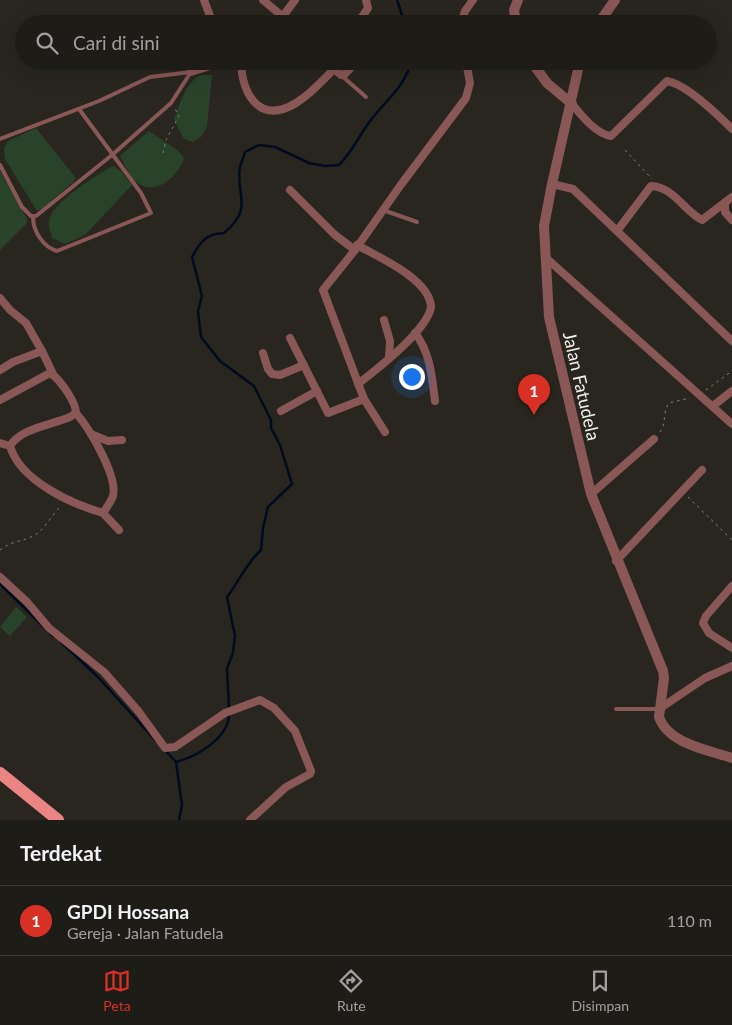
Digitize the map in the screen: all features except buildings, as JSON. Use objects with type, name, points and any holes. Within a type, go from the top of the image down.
[{"type":"main road","points":[[0,773],[58,820]]},
{"type":"street","points":[[204,0],[210,15]]},
{"type":"street","points":[[263,0],[276,15]]},
{"type":"street","points":[[285,15],[296,0]]},
{"type":"street","points":[[363,15],[368,8],[366,0]]},
{"type":"street","points":[[464,15],[473,0]]},
{"type":"street","points":[[515,15],[514,10],[518,0]]},
{"type":"street","points":[[604,15],[615,0]]},
{"type":"street","points":[[192,72],[198,70]]},
{"type":"street","points":[[242,70],[246,92],[256,104],[269,110],[285,109],[298,102],[316,89],[333,70]]},
{"type":"street","points":[[335,70],[342,76],[348,70]]},
{"type":"street","points":[[385,432],[364,399],[323,293],[326,284],[356,248],[382,210],[466,98],[470,83],[468,70]]},
{"type":"street","points":[[538,70],[547,83],[603,134],[611,136],[668,81],[683,88],[718,115],[732,129]]},
{"type":"street","name":"Jalan Fatudela","points":[[578,70],[544,226],[549,317],[591,494],[616,561],[663,671],[661,708]]},
{"type":"street","points":[[552,184],[573,189],[732,341]]},
{"type":"street","points":[[617,231],[649,187],[660,187],[676,197],[702,220],[732,197]]},
{"type":"street","points":[[290,190],[335,235],[409,275],[427,295],[431,303],[431,312],[415,333],[358,384]]},
{"type":"street","points":[[724,204],[725,212],[732,220]]},
{"type":"street","points":[[545,257],[732,424]]},
{"type":"street","points":[[0,298],[10,310],[26,323],[53,374],[72,400],[76,413],[92,434],[112,483],[113,495],[103,513]]},
{"type":"street","points":[[384,320],[390,341],[389,357]]},
{"type":"street","points":[[415,333],[423,343],[429,360],[435,400]]},
{"type":"street","points":[[290,338],[328,413],[364,399]]},
{"type":"street","points":[[0,370],[13,362],[42,351]]},
{"type":"street","points":[[262,353],[269,372],[272,374],[280,375],[304,364]]},
{"type":"street","points":[[0,400],[44,375],[53,374]]},
{"type":"street","points":[[281,411],[317,391]]},
{"type":"street","points":[[713,406],[732,391]]},
{"type":"street","points":[[10,446],[14,440],[24,434],[76,413]]},
{"type":"street","points":[[92,434],[108,442],[122,440]]},
{"type":"street","points":[[591,494],[654,438]]},
{"type":"street","points":[[0,443],[10,446],[22,466],[36,480],[67,501],[103,513],[120,530]]},
{"type":"street","points":[[616,561],[702,470]]},
{"type":"street","points":[[0,577],[27,602],[41,620],[104,672],[167,749],[225,714],[256,700],[266,702],[274,708],[295,731],[311,771],[310,774],[286,786],[250,820]]},
{"type":"street","points":[[732,586],[706,616],[703,623],[709,633],[732,648]]},
{"type":"street","points":[[732,666],[705,678],[661,708],[660,722],[672,735],[732,758]]},
{"type":"lane","points":[[33,217],[112,155],[171,103],[192,72]]},
{"type":"lane","points":[[0,139],[79,109],[150,77],[192,72]]},
{"type":"lane","points":[[342,76],[366,97]]},
{"type":"lane","points":[[0,165],[22,207],[33,217],[33,224],[39,237],[51,250],[57,251],[150,213],[141,193],[79,109]]},
{"type":"lane","points":[[382,210],[417,222]]},
{"type":"lane","points":[[616,709],[661,708]]},
{"type":"path","points":[[163,153],[166,140],[180,116],[171,103]]},
{"type":"path","points":[[626,150],[660,187]]},
{"type":"path","points":[[654,438],[665,425],[665,410],[669,403],[676,400],[694,398],[732,371]]},
{"type":"path","points":[[682,491],[732,540]]},
{"type":"path","points":[[0,550],[7,544],[20,539],[28,539],[41,531],[46,522],[67,501]]},
{"type":"green space","points":[[201,75],[212,75],[207,127],[202,136],[193,142],[184,139],[174,120],[187,88]]},
{"type":"green space","points":[[36,128],[75,177],[74,181],[37,211],[5,159],[4,148],[8,141]]},
{"type":"green space","points":[[149,131],[177,150],[184,158],[177,171],[166,182],[159,186],[145,187],[135,181],[120,156]]},
{"type":"green space","points":[[113,166],[121,171],[132,185],[85,235],[65,244],[52,238],[49,221],[55,209],[79,188]]},
{"type":"green space","points":[[0,171],[27,219],[27,223],[0,250]]},
{"type":"green space","points":[[16,607],[27,617],[10,636],[0,627]]},
{"type":"waterway","points":[[397,0],[402,15]]},
{"type":"waterway","points":[[229,709],[227,668],[233,653],[235,636],[227,597],[261,550],[263,528],[268,507],[292,484],[280,445],[271,428],[271,420],[254,386],[220,361],[201,337],[198,311],[202,296],[192,257],[205,239],[218,233],[224,233],[239,216],[242,201],[239,177],[245,152],[259,145],[275,147],[309,163],[325,166],[339,165],[370,121],[399,86],[408,70]]},
{"type":"waterway","points":[[0,584],[53,636]]},
{"type":"waterway","points":[[61,642],[98,677],[156,741]]},
{"type":"waterway","points":[[165,750],[176,762],[202,751],[224,731],[228,723],[229,714]]},
{"type":"waterway","points":[[176,762],[182,805],[179,820]]},
{"type":"place","name":"GPDI Hossana","points":[[534,415]]}]
